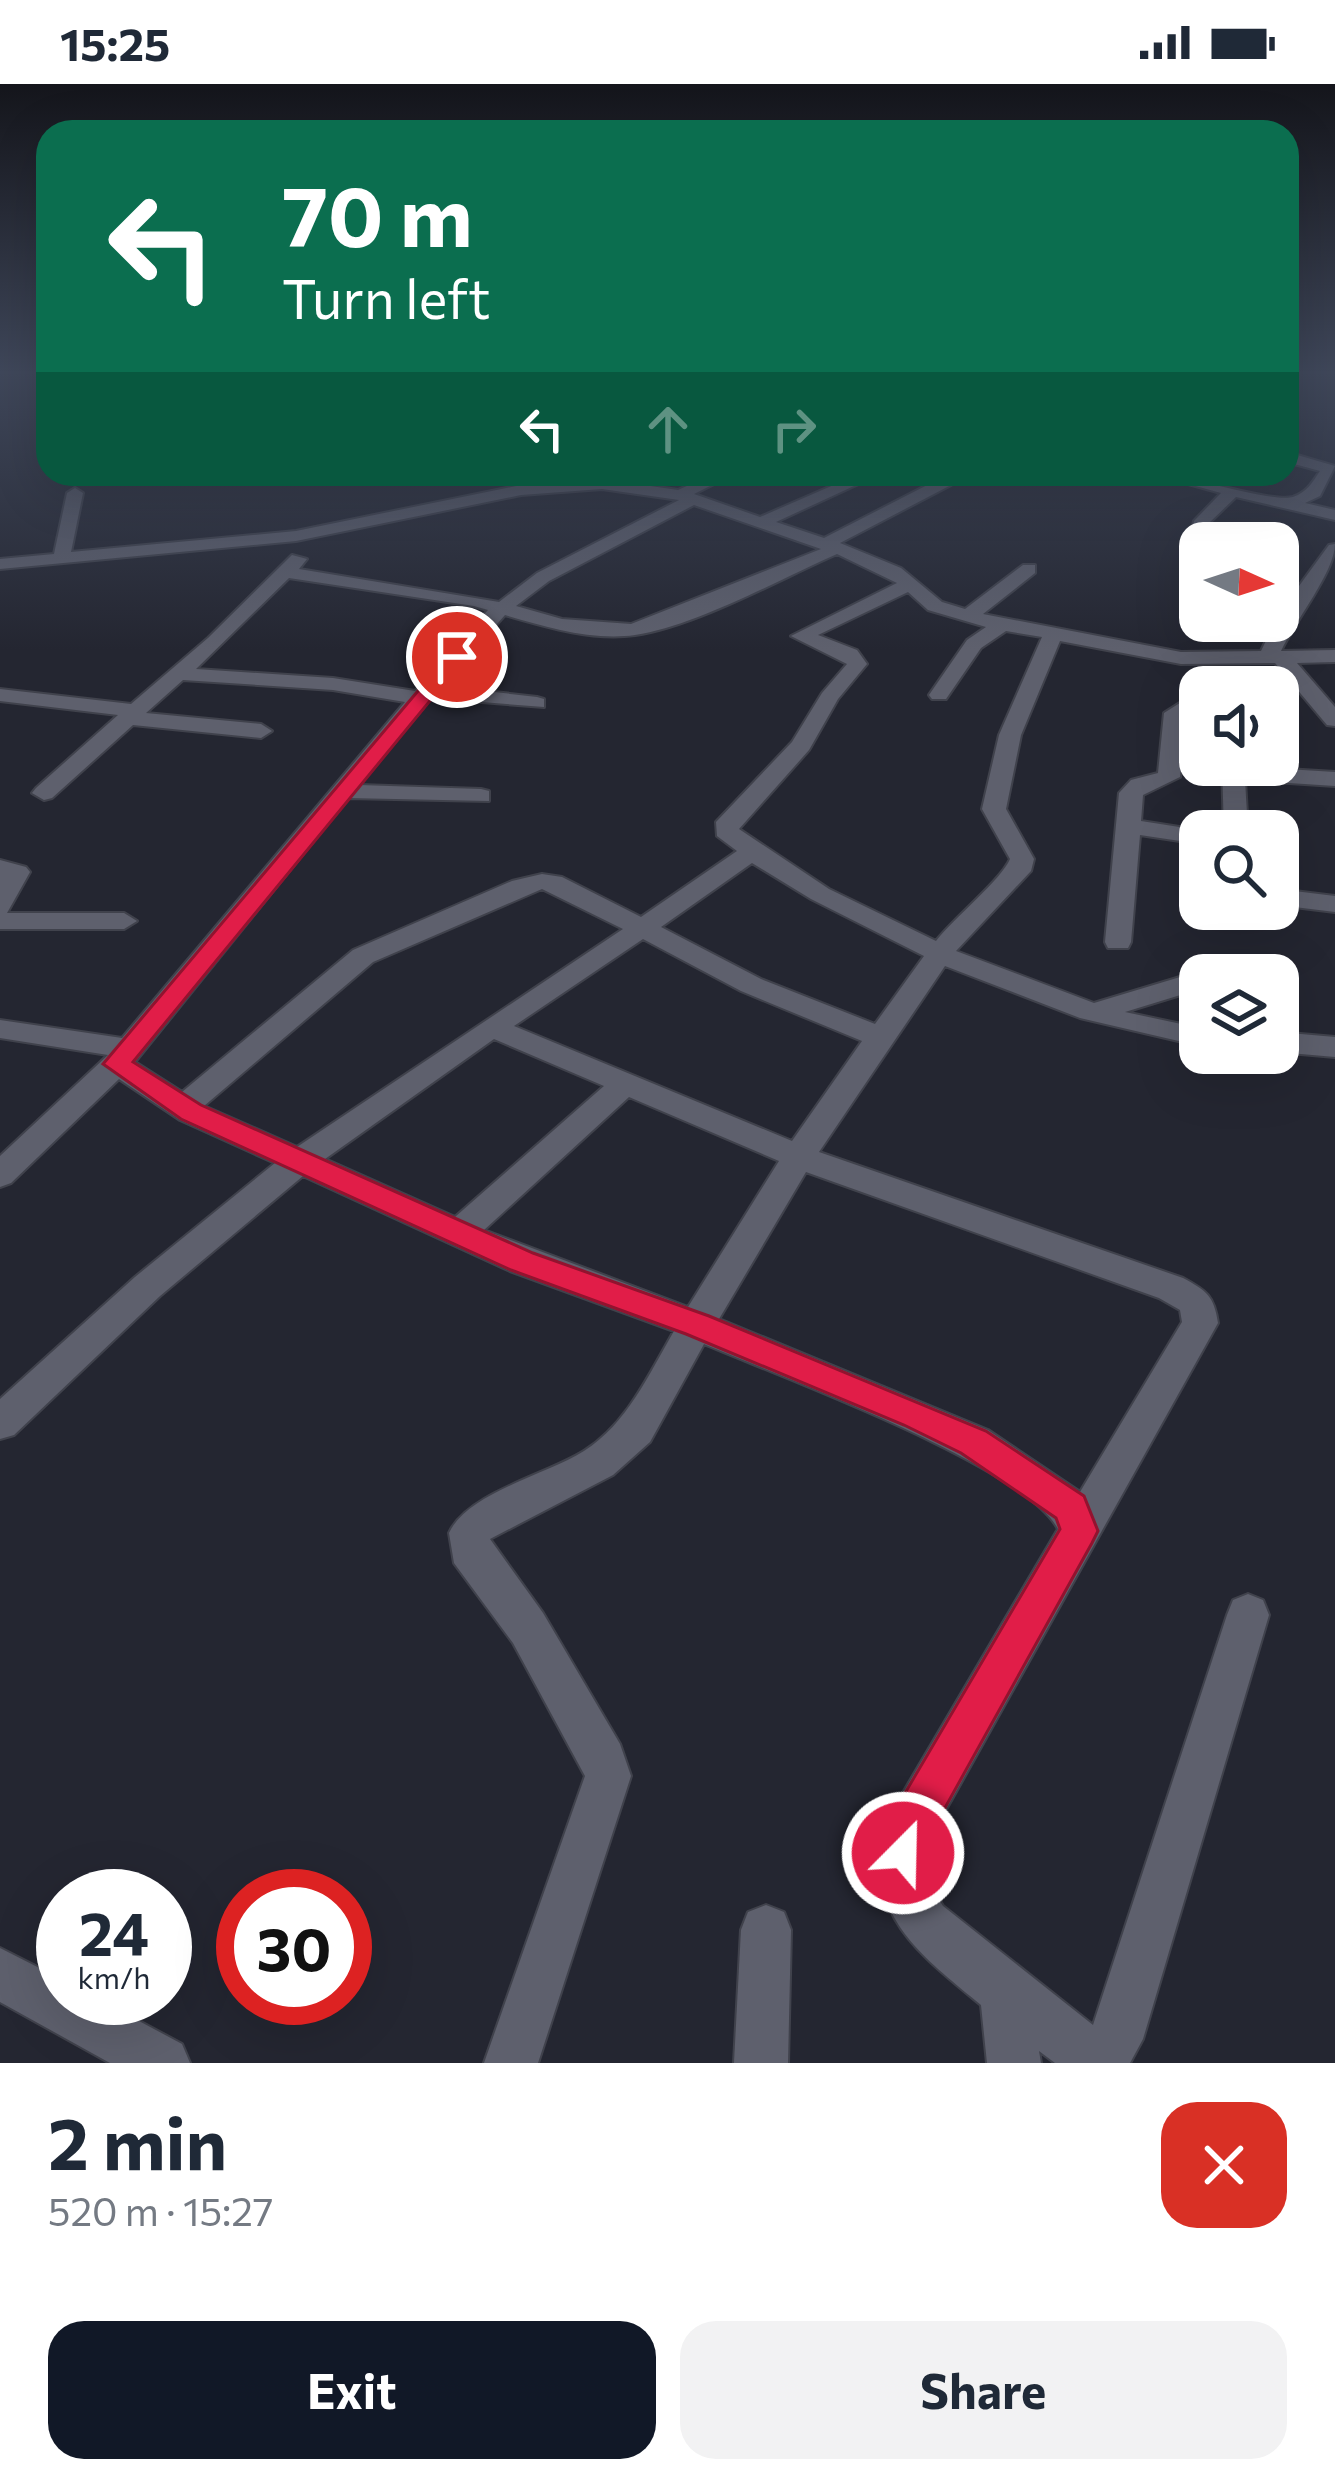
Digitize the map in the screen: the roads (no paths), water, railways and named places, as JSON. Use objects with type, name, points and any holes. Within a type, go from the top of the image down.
[{"type":"street","points":[[1290,504],[1314,493],[1329,469],[1315,465]]},
{"type":"street","points":[[0,564],[320,532],[553,486]]},
{"type":"street","points":[[640,486],[687,497],[880,564],[935,606],[968,616],[1195,658],[1335,656]]},
{"type":"street","points":[[0,1175],[123,1057],[341,790],[502,608],[543,578],[706,486]]},
{"type":"street","points":[[762,522],[844,486]]},
{"type":"street","points":[[285,572],[502,608],[537,621],[642,629],[832,546],[938,486]]},
{"type":"street","points":[[1212,486],[1335,515]]},
{"type":"street","points":[[1202,522],[1233,491]]},
{"type":"street","points":[[61,560],[75,493]]},
{"type":"street","points":[[44,793],[179,674],[320,532]]},
{"type":"street","points":[[1275,658],[1303,593],[1335,549]]},
{"type":"street","points":[[968,616],[1029,569]]},
{"type":"street","points":[[909,585],[801,636],[850,654],[857,664],[801,745],[728,822],[726,831],[797,880],[941,952],[1147,1030],[1179,1034]]},
{"type":"street","points":[[1299,592],[1303,593]]},
{"type":"street","points":[[939,695],[974,644],[1003,624]]},
{"type":"street","points":[[511,2063],[608,1776],[604,1760],[553,1669],[467,1541],[476,1525],[619,1449],[636,1430],[799,1157],[880,1037],[973,912],[1021,865],[994,809],[1010,735],[1053,634]]},
{"type":"street","points":[[1195,658],[1200,666]]},
{"type":"street","points":[[1275,658],[1335,720]]},
{"type":"street","points":[[179,674],[537,703]]},
{"type":"street","points":[[0,695],[261,731]]},
{"type":"street","points":[[1118,942],[1133,789],[1169,777],[1179,710]]},
{"type":"street","points":[[1299,775],[1335,779]]},
{"type":"street","points":[[341,790],[482,796]]},
{"type":"street","points":[[1129,826],[1179,833]]},
{"type":"street","points":[[0,1423],[85,1340],[303,1159],[644,930],[753,850]]},
{"type":"street","points":[[0,868],[17,872],[0,907]]},
{"type":"street","points":[[183,1107],[363,956],[396,936],[468,913],[526,884],[553,882],[751,985],[880,1037]]},
{"type":"street","points":[[1299,900],[1335,904]]},
{"type":"street","points":[[0,920],[124,921]]},
{"type":"street","points":[[1095,1012],[1179,986]]},
{"type":"street","points":[[494,1028],[799,1157],[1171,1288],[1197,1302],[1200,1323],[911,1825],[903,1853],[901,1878],[907,1900],[920,1918],[1084,2052],[1098,2057],[1117,2038],[1248,1616]]},
{"type":"street","points":[[0,1029],[123,1057],[183,1107],[460,1234],[522,1262],[697,1325],[974,1442],[1059,1496],[1077,1519],[1079,1531]]},
{"type":"street","points":[[1299,1043],[1335,1046]]},
{"type":"street","points":[[460,1234],[627,1082]]},
{"type":"street","points":[[761,2063],[766,1930]]},
{"type":"street","points":[[0,1974],[163,2063]]},
{"type":"street","points":[[1006,1992],[1014,2063]]}]
